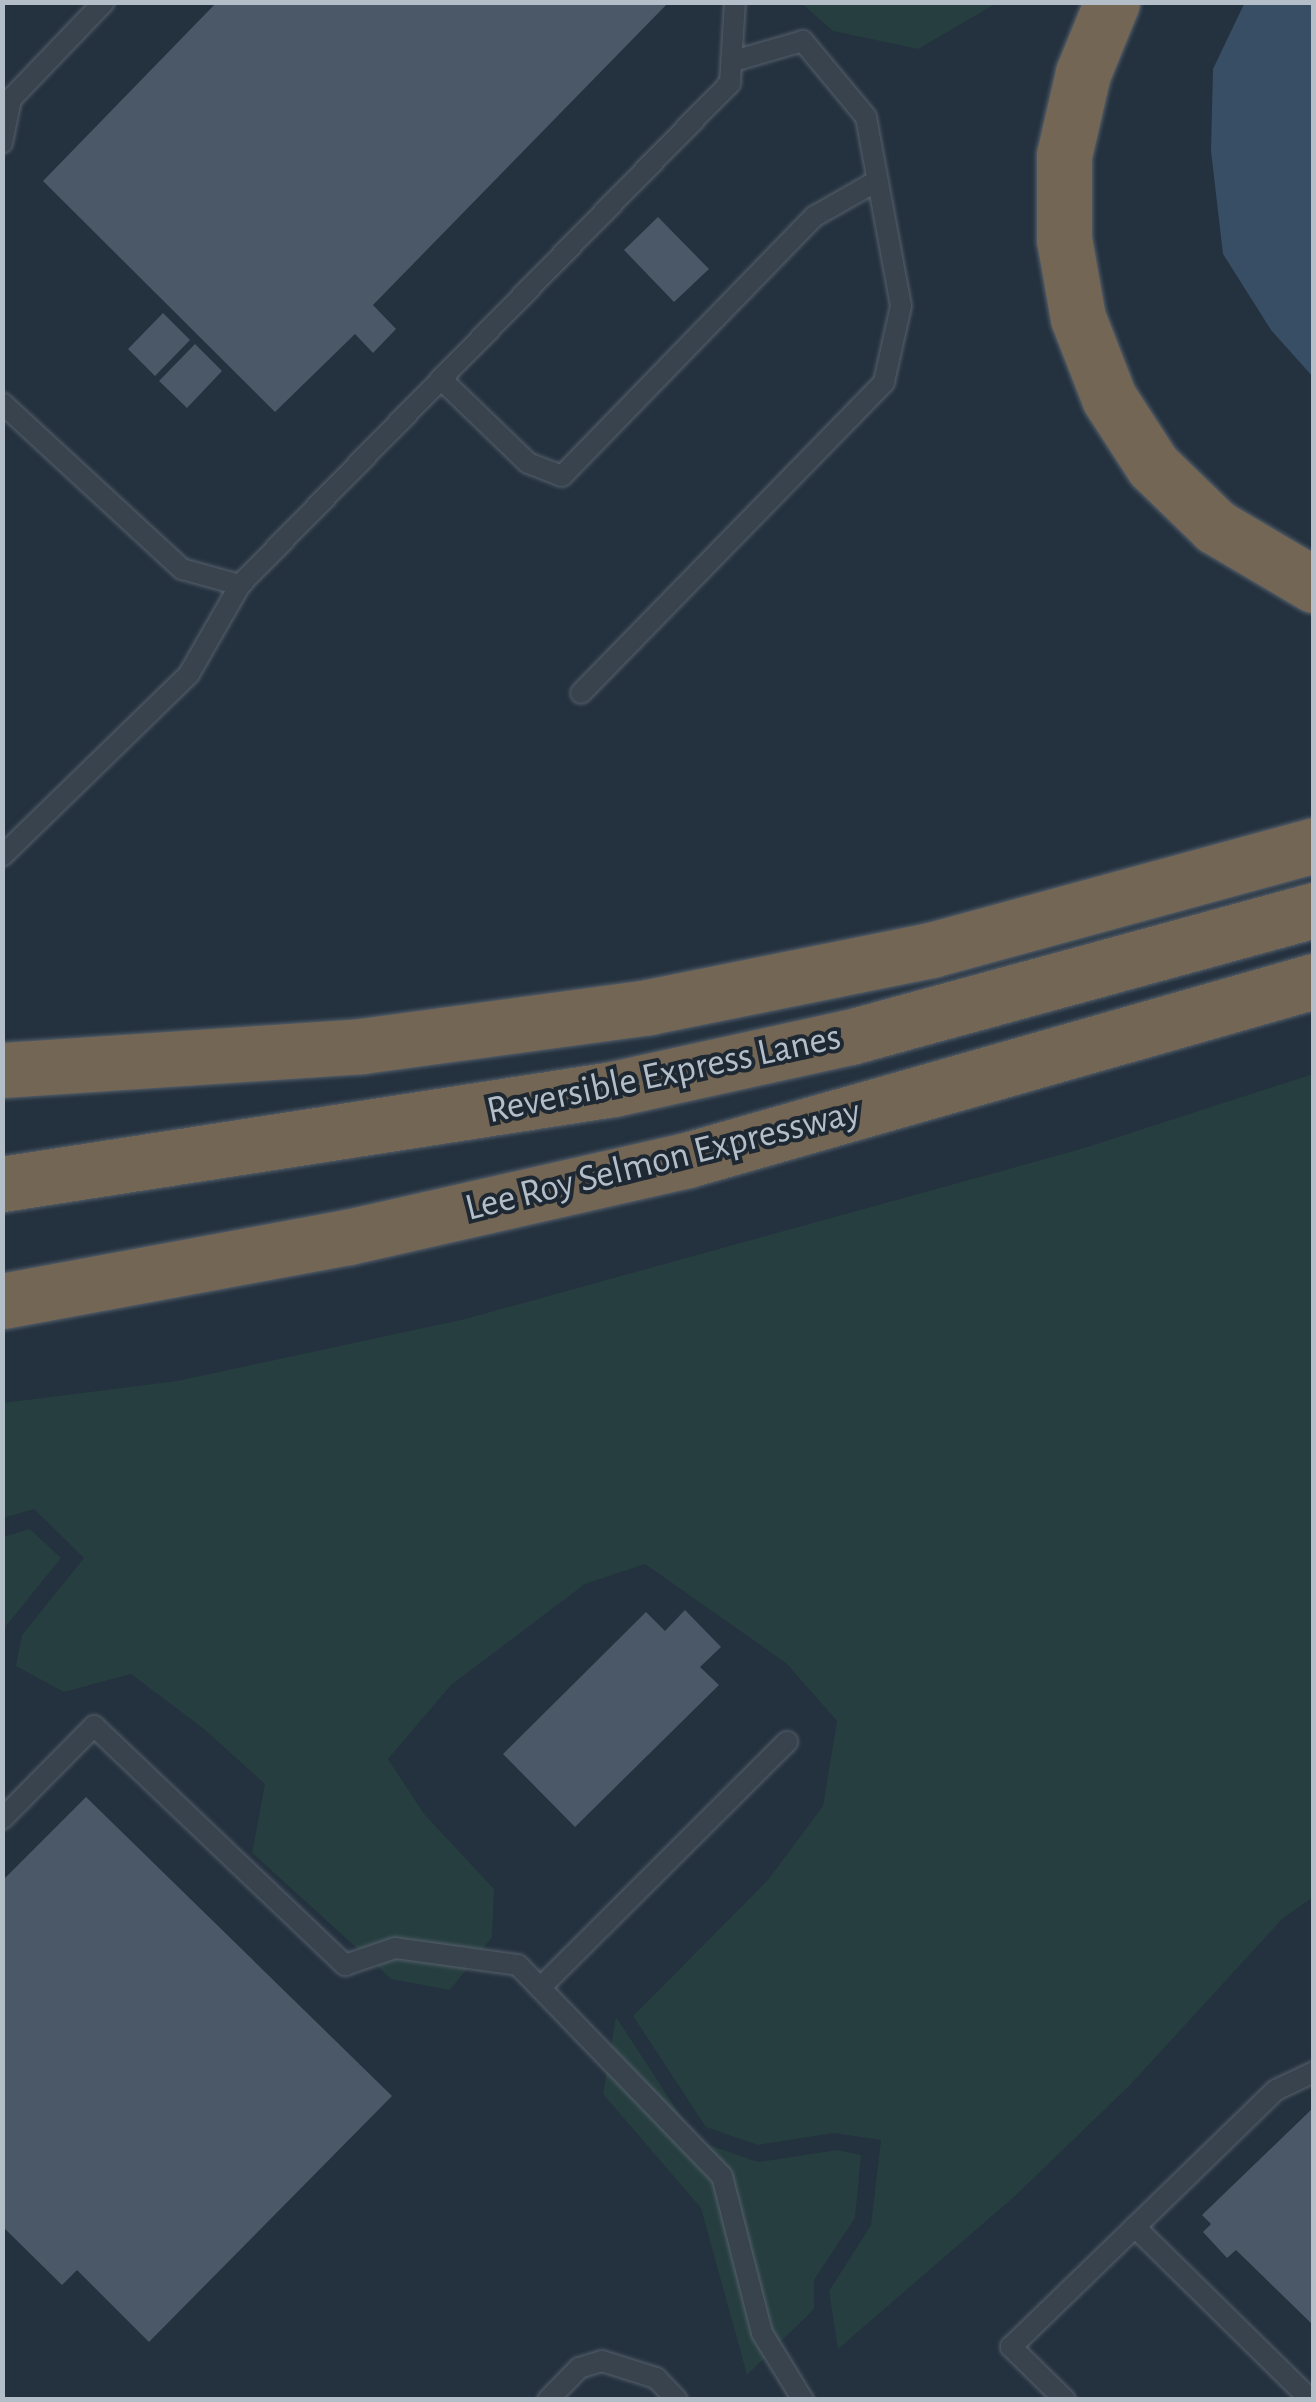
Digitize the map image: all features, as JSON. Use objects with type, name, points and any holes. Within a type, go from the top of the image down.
[{"type":"highway","points":[[1112,2],[1082,74],[1064,156],[1064,240],[1078,318],[1109,398],[1153,466],[1227,536],[1314,585]]},
{"type":"highway","points":[[2,1070],[361,1046],[648,1007],[931,950],[1314,845]]},
{"type":"highway","name":"Reversible Express Lanes","points":[[2,1184],[184,1160],[613,1089],[850,1037],[1314,910]]},
{"type":"highway","name":"Lee Roy Selmon Expressway","points":[[2,1302],[348,1237],[687,1160],[1314,981]]},
{"type":"lane","points":[[2,143],[11,100],[104,2]]},
{"type":"lane","points":[[2,856],[189,674],[240,585],[730,83],[738,60],[735,2]]},
{"type":"lane","points":[[581,694],[884,382],[901,306],[873,183],[866,117],[803,41],[738,60]]},
{"type":"lane","points":[[442,379],[528,463],[562,476],[816,216],[873,183]]},
{"type":"lane","points":[[2,403],[182,568],[240,585]]},
{"type":"lane","points":[[2,1819],[94,1726],[345,1966],[394,1948],[518,1965],[722,2176],[762,2333],[803,2400]]},
{"type":"lane","points":[[540,1988],[788,1742]]},
{"type":"lane","points":[[1065,2400],[1011,2347],[1276,2090],[1314,2072]]},
{"type":"lane","points":[[1134,2226],[1312,2400]]},
{"type":"lane","points":[[548,2400],[579,2368],[602,2361],[656,2378],[677,2400]]},
{"type":"green space","points":[[801,3],[997,3],[918,49],[833,31]]},
{"type":"green space","points":[[1313,1074],[1313,1897],[1283,1918],[1130,2085],[1015,2196],[838,2349],[829,2291],[871,2225],[881,2140],[834,2133],[758,2145],[706,2127],[633,2016],[768,1880],[823,1806],[837,1721],[786,1663],[645,1564],[585,1584],[451,1685],[388,1759],[424,1814],[494,1889],[492,1937],[450,1990],[391,1979],[252,1853],[265,1784],[204,1729],[131,1674],[64,1692],[16,1666],[22,1635],[84,1558],[34,1509],[3,1518],[3,1403],[177,1381],[465,1319],[1081,1149]]},
{"type":"green space","points":[[30,1529],[61,1558],[6,1626],[3,1643],[3,1537]]},
{"type":"green space","points":[[616,2017],[697,2141],[758,2162],[837,2150],[861,2155],[855,2218],[814,2280],[814,2309],[747,2375],[701,2208],[603,2094]]},
{"type":"water","points":[[1245,2],[1313,3],[1313,377],[1271,330],[1223,254],[1211,151],[1213,69]]},
{"type":"building","points":[[217,2],[669,2],[373,305],[396,329],[373,353],[355,334],[275,412],[43,181]]},
{"type":"building","points":[[658,217],[709,269],[674,302],[624,250]]},
{"type":"building","points":[[163,313],[190,340],[155,376],[128,349]]},
{"type":"building","points":[[195,344],[222,371],[187,408],[159,381]]},
{"type":"building","points":[[685,1610],[721,1647],[700,1667],[719,1685],[575,1827],[503,1754],[646,1612],[665,1631]]},
{"type":"building","points":[[86,1797],[392,2096],[149,2342],[77,2270],[62,2285],[2,2226],[2,1881]]},
{"type":"building","points":[[1314,2107],[1314,2326],[1236,2250],[1227,2258],[1203,2232],[1211,2224],[1202,2215]]}]
